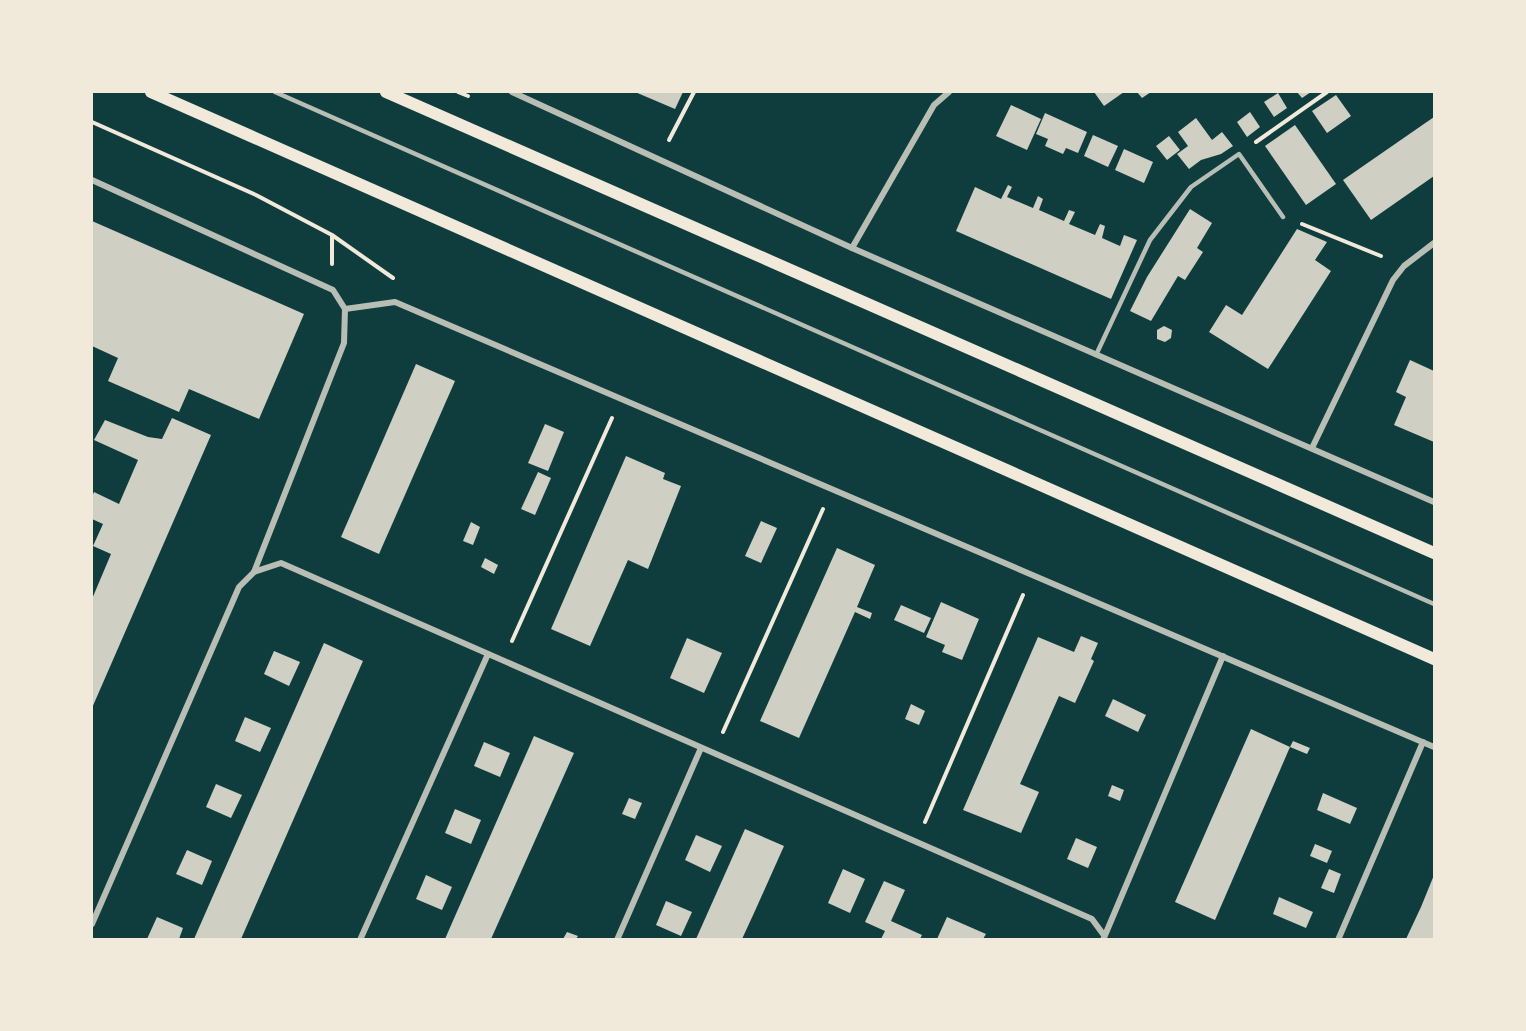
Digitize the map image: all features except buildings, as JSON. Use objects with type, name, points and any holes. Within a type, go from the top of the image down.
[{"type":"main road","points":[[151,92],[1434,659]]},
{"type":"main road","points":[[386,92],[1434,553]]},
{"type":"street","points":[[512,92],[852,248],[1434,502]]},
{"type":"street","points":[[852,248],[934,105],[946,93]]},
{"type":"street","points":[[92,180],[333,291],[345,309],[344,343],[254,572],[240,586],[92,924]]},
{"type":"street","points":[[1312,448],[1393,280],[1404,266],[1434,243]]},
{"type":"street","points":[[345,309],[395,302],[1434,747]]},
{"type":"street","points":[[254,572],[281,563],[1092,919],[1103,937]]},
{"type":"street","points":[[360,939],[488,654]]},
{"type":"street","points":[[1103,937],[1223,656]]},
{"type":"street","points":[[1338,939],[1423,742]]},
{"type":"street","points":[[616,939],[701,748]]},
{"type":"lane","points":[[275,92],[1434,604]]},
{"type":"lane","points":[[1095,355],[1150,240],[1191,187],[1239,154],[1283,217]]},
{"type":"path","points":[[659,160],[694,92]]},
{"type":"path","points":[[1239,154],[1327,92]]},
{"type":"path","points":[[92,122],[256,195],[332,235],[401,284]]},
{"type":"path","points":[[1283,217],[1404,266]]},
{"type":"path","points":[[503,661],[620,398]]},
{"type":"path","points":[[714,753],[832,489]]},
{"type":"path","points":[[916,842],[1032,574]]}]
